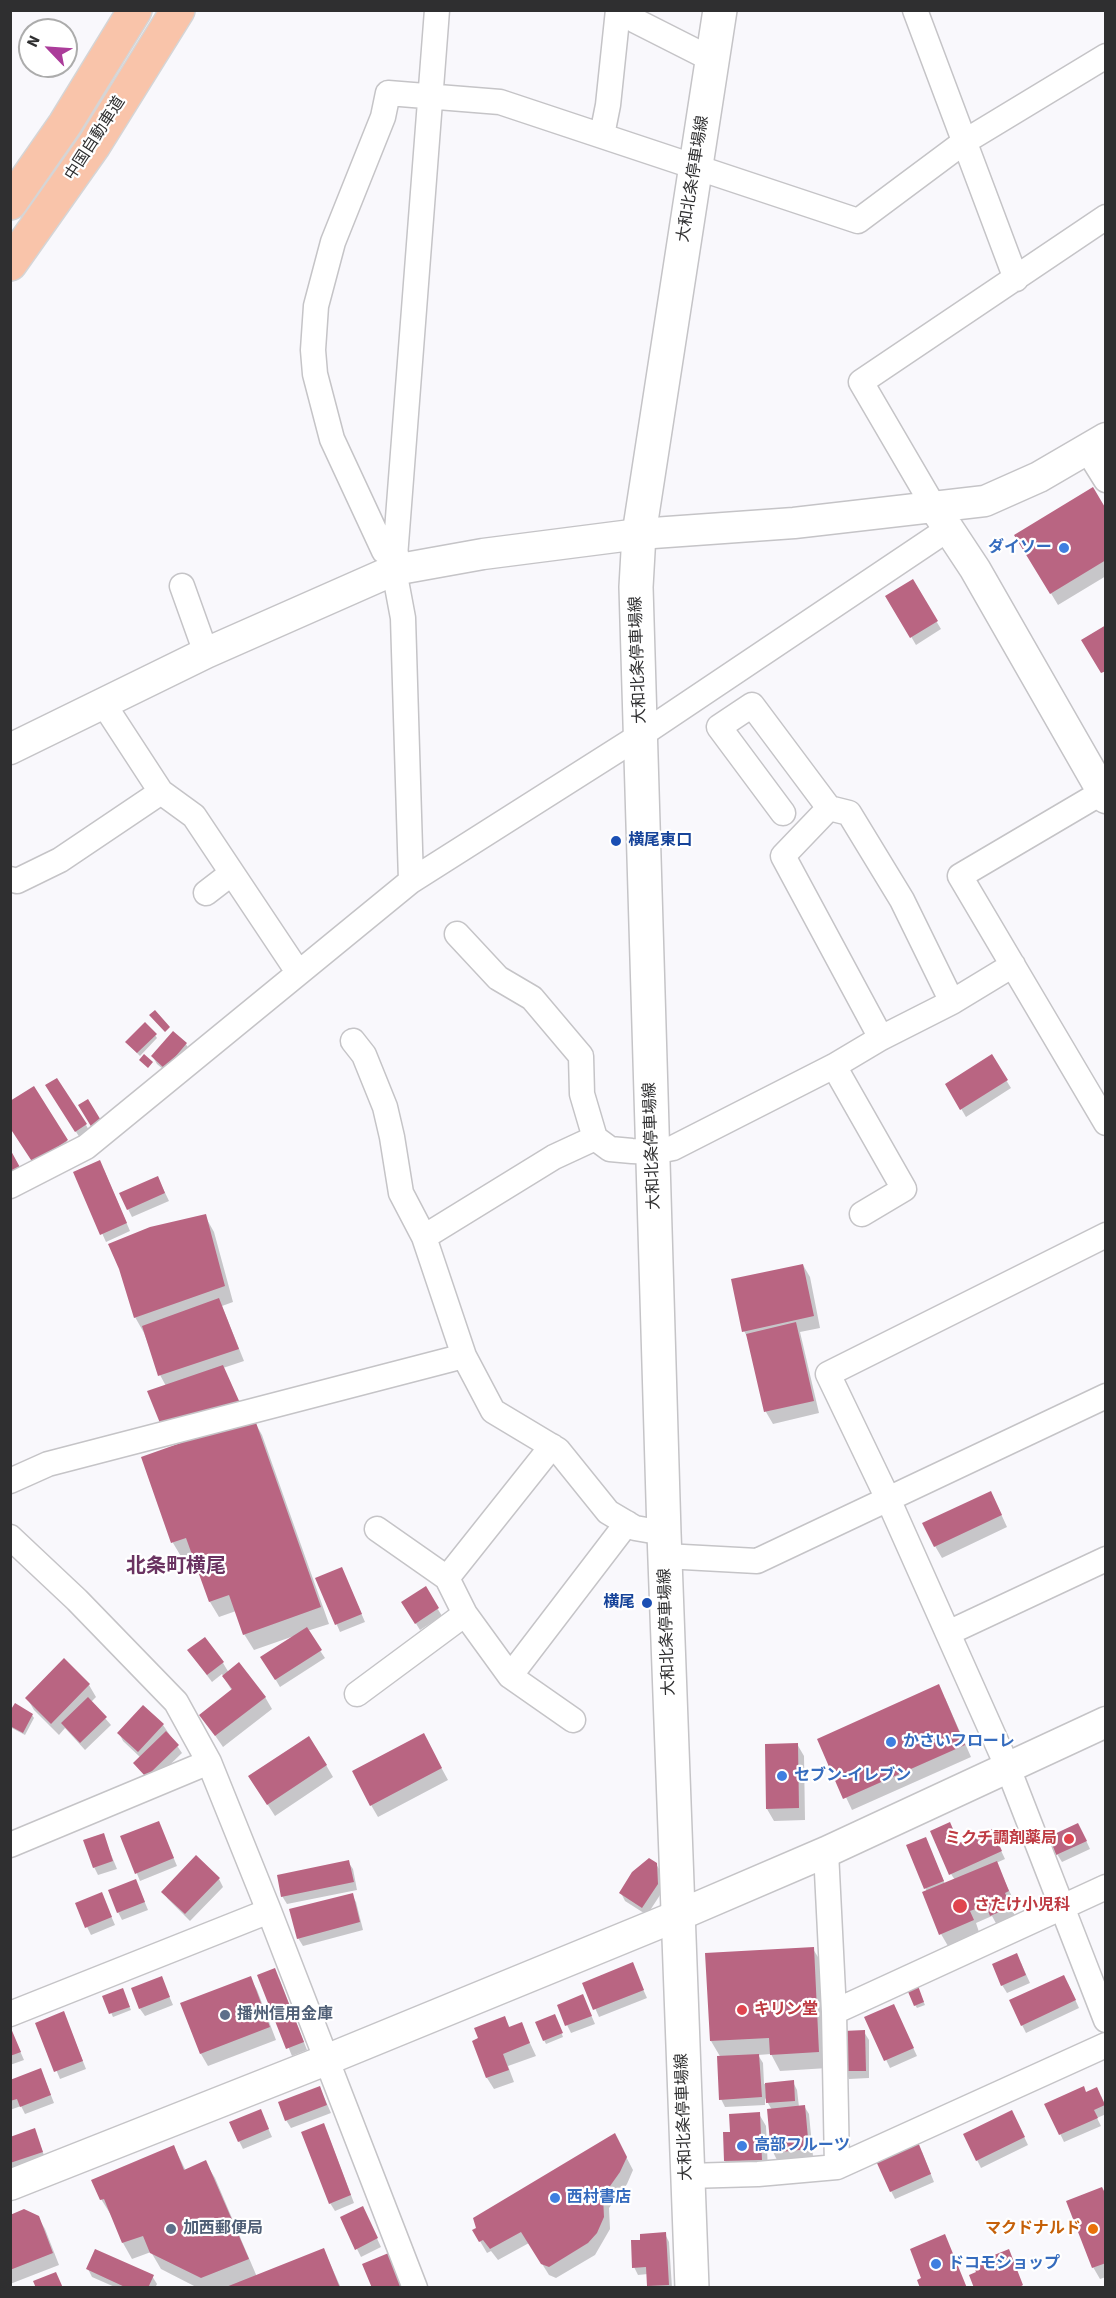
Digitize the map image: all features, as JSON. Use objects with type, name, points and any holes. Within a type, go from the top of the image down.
[{"type":"highway","name":"中国自動車道","points":[[10,203],[65,124],[135,10]]},
{"type":"highway","name":"中国自動車道","points":[[10,264],[94,145],[178,10]]},
{"type":"main road","name":"大和北条停車場線","points":[[692,2288],[664,1545],[636,587],[639,534],[720,10]]},
{"type":"street","points":[[411,881],[404,618],[395,561],[437,10]]},
{"type":"street","points":[[602,135],[620,10],[636,21],[713,60]]},
{"type":"street","points":[[915,10],[1016,279]]},
{"type":"street","points":[[395,561],[384,551],[332,439],[315,374],[313,350],[315,306],[333,242],[383,117],[388,93],[500,102],[858,220],[964,141],[1106,56]]},
{"type":"street","points":[[1106,217],[861,382],[941,518],[975,569],[1104,793],[960,876],[1106,1123]]},
{"type":"street","points":[[10,1186],[86,1147],[411,881],[641,735],[941,518],[1039,477],[1096,443],[1106,480]]},
{"type":"street","points":[[10,749],[395,561],[483,554],[639,534],[794,523],[941,518]]},
{"type":"street","points":[[182,586],[206,653]]},
{"type":"street","points":[[103,703],[161,792],[194,816],[292,963]]},
{"type":"street","points":[[783,813],[719,727],[752,705],[829,808],[849,813],[902,900],[952,1002]]},
{"type":"street","points":[[10,879],[17,881],[60,860],[161,792]]},
{"type":"street","points":[[829,808],[783,856],[881,1038]]},
{"type":"street","points":[[206,893],[232,873]]},
{"type":"street","points":[[457,934],[498,978],[532,998],[581,1056],[582,1094],[595,1138],[610,1149],[653,1152],[673,1148],[834,1066],[881,1038],[952,1002],[1013,965]]},
{"type":"street","points":[[353,1041],[364,1055],[378,1087],[392,1137],[401,1193],[424,1237],[464,1356],[493,1411],[558,1450],[608,1512],[664,1545],[757,1561],[1106,1396]]},
{"type":"street","points":[[834,1066],[904,1189],[862,1214]]},
{"type":"street","points":[[424,1237],[554,1157],[595,1138]]},
{"type":"street","points":[[1106,1235],[828,1374],[888,1499],[1008,1768],[1106,2020]]},
{"type":"street","points":[[10,1481],[48,1464],[464,1356]]},
{"type":"street","points":[[447,1578],[552,1446]]},
{"type":"street","points":[[510,1676],[627,1523]]},
{"type":"street","points":[[377,1529],[447,1578],[465,1614],[510,1676],[573,1720]]},
{"type":"street","points":[[10,1537],[77,1599],[176,1702],[208,1762],[269,1911],[415,2288]]},
{"type":"street","points":[[948,1633],[1106,1559]]},
{"type":"street","points":[[357,1694],[465,1614]]},
{"type":"street","points":[[10,2184],[326,2060],[677,1916],[826,1852],[1106,1722]]},
{"type":"street","points":[[10,1845],[208,1762]]},
{"type":"street","points":[[826,1852],[834,2012],[837,2166]]},
{"type":"street","points":[[834,2012],[1106,1887]]},
{"type":"street","points":[[10,2014],[269,1911]]},
{"type":"street","points":[[687,2176],[758,2174],[837,2166],[1106,2045]]},
{"type":"building","name":"ダイソー","points":[[1093,487],[1106,509],[1106,560],[1050,594],[1014,535]]},
{"type":"building","points":[[913,579],[938,621],[910,638],[885,596]]},
{"type":"building","points":[[1106,625],[1106,671],[1101,673],[1081,640]]},
{"type":"building","points":[[155,1010],[170,1027],[165,1032],[149,1015]]},
{"type":"building","points":[[145,1022],[157,1034],[137,1053],[125,1042]]},
{"type":"building","points":[[173,1031],[187,1043],[165,1069],[151,1056]]},
{"type":"building","points":[[144,1054],[153,1062],[148,1068],[139,1060]]},
{"type":"building","points":[[992,1054],[1008,1080],[960,1110],[945,1084]]},
{"type":"building","points":[[57,1078],[87,1124],[75,1132],[45,1085]]},
{"type":"building","points":[[34,1086],[68,1140],[33,1163],[10,1128],[10,1101]]},
{"type":"building","points":[[88,1099],[102,1122],[92,1128],[78,1105]]},
{"type":"building","points":[[10,1149],[22,1171],[10,1177]]},
{"type":"building","points":[[100,1160],[127,1223],[100,1235],[73,1172]]},
{"type":"building","points":[[158,1176],[165,1193],[127,1210],[119,1193]]},
{"type":"building","points":[[206,1214],[225,1286],[134,1318],[119,1269],[108,1244],[150,1227]]},
{"type":"building","points":[[803,1264],[814,1316],[742,1332],[731,1279]]},
{"type":"building","points":[[219,1298],[239,1349],[158,1376],[142,1326]]},
{"type":"building","points":[[796,1322],[814,1401],[764,1412],[746,1334]]},
{"type":"building","points":[[223,1365],[240,1403],[160,1423],[147,1391]]},
{"type":"building","points":[[254,1417],[321,1607],[243,1635],[229,1595],[209,1602],[186,1538],[171,1543],[141,1457]]},
{"type":"building","points":[[991,1491],[1002,1515],[934,1547],[922,1523]]},
{"type":"building","points":[[342,1567],[362,1614],[335,1625],[315,1578]]},
{"type":"building","points":[[426,1586],[439,1608],[415,1624],[401,1602]]},
{"type":"building","points":[[307,1627],[322,1650],[275,1680],[260,1657]]},
{"type":"building","points":[[205,1637],[224,1662],[207,1675],[187,1650]]},
{"type":"building","points":[[64,1658],[90,1684],[51,1724],[25,1698]]},
{"type":"building","points":[[239,1662],[266,1697],[215,1736],[199,1715],[232,1689],[222,1676]]},
{"type":"building","name":"かさいフローレ","points":[[939,1684],[965,1745],[843,1799],[817,1739]]},
{"type":"building","points":[[88,1697],[107,1717],[80,1743],[61,1723]]},
{"type":"building","points":[[15,1703],[33,1714],[23,1733],[10,1726],[10,1711]]},
{"type":"building","points":[[143,1705],[164,1724],[138,1752],[117,1733]]},
{"type":"building","points":[[166,1731],[179,1745],[146,1777],[133,1763]]},
{"type":"building","points":[[424,1733],[442,1768],[370,1806],[352,1771]]},
{"type":"building","points":[[309,1736],[327,1765],[267,1805],[248,1776]]},
{"type":"building","name":"セブン-イレブン","points":[[798,1743],[799,1808],[766,1809],[765,1744]]},
{"type":"building","points":[[159,1821],[174,1858],[135,1874],[120,1836]]},
{"type":"building","points":[[950,1822],[959,1843],[992,1829],[1002,1851],[949,1875],[930,1831]]},
{"type":"building","points":[[1078,1823],[1087,1841],[1056,1855],[1048,1837]]},
{"type":"building","points":[[104,1833],[113,1861],[93,1868],[83,1840]]},
{"type":"building","points":[[926,1837],[944,1881],[924,1889],[906,1845]]},
{"type":"building","points":[[196,1855],[220,1878],[185,1914],[161,1892]]},
{"type":"building","points":[[649,1858],[657,1863],[658,1884],[642,1908],[619,1893],[632,1872]]},
{"type":"building","points":[[349,1860],[354,1882],[281,1897],[277,1875]]},
{"type":"building","points":[[997,1861],[1009,1891],[1005,1893],[1011,1907],[990,1916],[986,1905],[970,1911],[974,1920],[939,1935],[922,1892]]},
{"type":"building","points":[[136,1879],[145,1902],[117,1913],[108,1890]]},
{"type":"building","points":[[102,1892],[112,1917],[85,1928],[75,1903]]},
{"type":"building","points":[[353,1893],[360,1922],[297,1939],[289,1909]]},
{"type":"building","points":[[814,1947],[819,2052],[770,2055],[769,2038],[710,2041],[705,1953]]},
{"type":"building","points":[[1017,1953],[1026,1975],[1001,1986],[992,1964]]},
{"type":"building","points":[[633,1962],[644,1990],[593,2010],[582,1983]]},
{"type":"building","points":[[275,1968],[304,2042],[286,2049],[257,1975]]},
{"type":"building","points":[[1064,1975],[1076,2000],[1021,2026],[1009,2000]]},
{"type":"building","points":[[162,1976],[170,1997],[139,2009],[131,1988]]},
{"type":"building","name":"播州信用金庫","points":[[251,1976],[270,2027],[200,2054],[180,2003]]},
{"type":"building","points":[[917,1983],[924,2002],[914,2006],[906,1987]]},
{"type":"building","points":[[123,1988],[130,2007],[109,2014],[102,1996]]},
{"type":"building","points":[[583,1994],[592,2016],[565,2026],[557,2005]]},
{"type":"building","points":[[894,2004],[914,2048],[884,2061],[864,2017]]},
{"type":"building","points":[[64,2011],[83,2061],[54,2072],[35,2023]]},
{"type":"building","points":[[555,2014],[563,2033],[543,2041],[535,2022]]},
{"type":"building","points":[[505,2016],[509,2027],[522,2022],[530,2043],[503,2054],[509,2070],[486,2078],[472,2041],[478,2038],[474,2028]]},
{"type":"building","points":[[10,2026],[21,2052],[10,2056]]},
{"type":"building","points":[[865,2030],[866,2071],[843,2071],[843,2031]]},
{"type":"building","points":[[759,2054],[762,2097],[719,2100],[717,2056]]},
{"type":"building","points":[[41,2068],[51,2095],[20,2107],[17,2099],[10,2101],[10,2080]]},
{"type":"building","points":[[794,2080],[795,2101],[766,2103],[765,2083]]},
{"type":"building","points":[[320,2086],[327,2105],[285,2121],[278,2102]]},
{"type":"building","points":[[1084,2086],[1086,2092],[1097,2087],[1105,2105],[1094,2110],[1098,2118],[1059,2135],[1044,2104]]},
{"type":"building","points":[[805,2105],[809,2149],[771,2153],[767,2109]]},
{"type":"building","points":[[261,2109],[269,2129],[238,2142],[229,2122]]},
{"type":"building","points":[[1012,2110],[1025,2137],[976,2161],[963,2134]]},
{"type":"building","name":"高部フルーツ","points":[[760,2112],[762,2160],[724,2161],[723,2132],[730,2132],[729,2114]]},
{"type":"building","points":[[324,2123],[351,2195],[329,2204],[301,2132]]},
{"type":"building","points":[[35,2128],[43,2152],[10,2163],[10,2137]]},
{"type":"building","name":"西村書店","points":[[615,2133],[627,2157],[620,2172],[603,2196],[604,2217],[597,2233],[588,2243],[549,2267],[541,2264],[521,2232],[490,2249],[483,2240],[479,2242],[472,2230],[476,2228],[473,2218]]},
{"type":"building","points":[[918,2142],[931,2174],[890,2192],[876,2161]]},
{"type":"building","points":[[174,2145],[184,2170],[206,2160],[249,2259],[201,2278],[150,2253],[143,2236],[122,2243],[104,2199],[100,2200],[91,2180]]},
{"type":"building","points":[[1102,2187],[1106,2195],[1106,2263],[1092,2268],[1066,2201]]},
{"type":"building","points":[[363,2206],[378,2238],[355,2250],[340,2217]]},
{"type":"building","points":[[24,2209],[39,2216],[53,2253],[10,2270],[10,2215]]},
{"type":"building","points":[[666,2232],[669,2285],[647,2286],[646,2267],[632,2268],[631,2240],[640,2240],[640,2234]]},
{"type":"building","name":"ドコモショップ","points":[[945,2234],[967,2288],[920,2288],[917,2280],[921,2278],[910,2249]]},
{"type":"building","points":[[324,2248],[340,2288],[226,2288],[226,2287]]},
{"type":"building","points":[[95,2249],[154,2275],[148,2288],[127,2288],[86,2269]]},
{"type":"building","points":[[1009,2249],[1023,2285],[1018,2288],[974,2288],[969,2275],[976,2272],[972,2264]]},
{"type":"building","points":[[391,2252],[406,2288],[372,2288],[362,2264]]},
{"type":"building","points":[[56,2272],[63,2288],[36,2288],[33,2281]]},
{"type":"place","name":"ダイソー","points":[[1064,548]]},
{"type":"place","name":"横尾東口","points":[[616,841]]},
{"type":"place","name":"横尾","points":[[647,1603]]},
{"type":"place","name":"かさいフローレ","points":[[891,1742]]},
{"type":"place","name":"セブン-イレブン","points":[[782,1776]]},
{"type":"place","name":"ミクチ調剤薬局","points":[[1069,1839]]},
{"type":"place","name":"さたけ小児科","points":[[960,1906]]},
{"type":"place","name":"キリン堂","points":[[742,2010]]},
{"type":"place","name":"播州信用金庫","points":[[225,2015]]},
{"type":"place","name":"高部フルーツ","points":[[742,2146]]},
{"type":"place","name":"西村書店","points":[[555,2198]]},
{"type":"place","name":"加西郵便局","points":[[171,2229]]},
{"type":"place","name":"マクドナルド","points":[[1093,2229]]},
{"type":"place","name":"ドコモショップ","points":[[936,2264]]},
{"type":"district","name":"北条町横尾","points":[[176,1568]]}]
